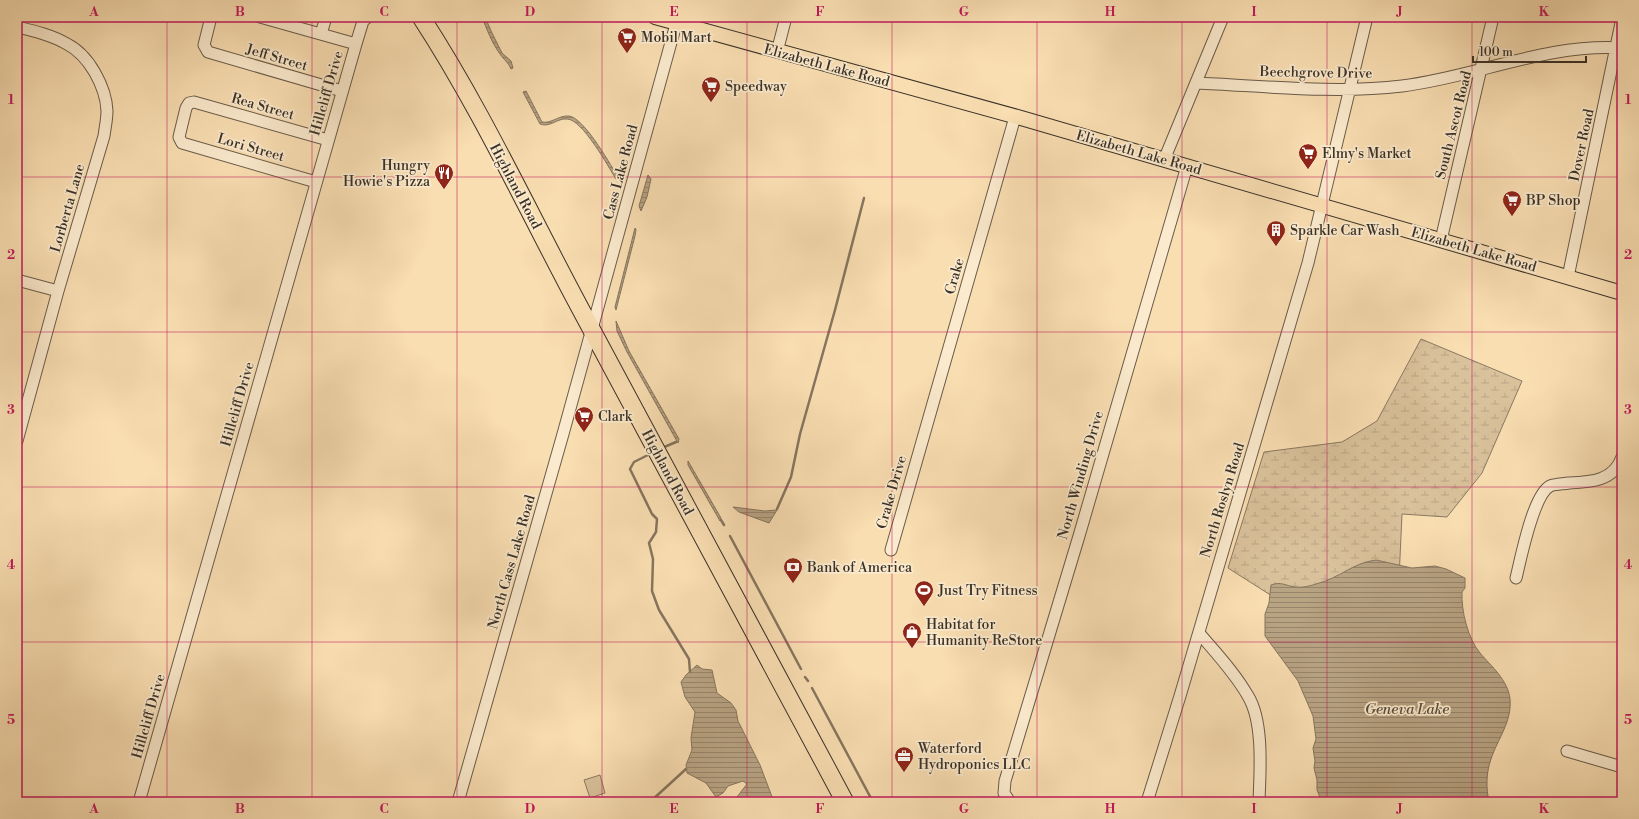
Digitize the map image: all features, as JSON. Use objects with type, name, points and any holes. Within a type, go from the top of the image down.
[{"type":"highway","name":"Highland Road","points":[[421,17],[443,50],[591,330],[845,802]]},
{"type":"main road","name":"Elizabeth Lake Road","points":[[655,17],[677,20],[777,52],[1187,166],[1622,293]]},
{"type":"street","name":"Jeff Street","points":[[211,17],[204,49],[208,52],[342,91]]},
{"type":"street","points":[[260,17],[290,21],[321,34],[356,44]]},
{"type":"street","points":[[321,34],[326,17]]},
{"type":"street","name":"Hillcliff Drive","points":[[139,802],[342,91],[363,21],[368,17]]},
{"type":"street","points":[[777,52],[786,17]]},
{"type":"street","points":[[1164,160],[1223,17]]},
{"type":"street","name":"North Roslyn Road","points":[[1146,802],[1199,633],[1308,263],[1367,17]]},
{"type":"street","name":"South Ascot Road","points":[[1441,240],[1493,17]]},
{"type":"street","name":"Dover Road","points":[[1568,277],[1619,48],[1622,18]]},
{"type":"street","name":"Cass Lake Road","points":[[591,330],[677,20]]},
{"type":"street","name":"Lorberta Lane","points":[[17,27],[68,44],[84,57],[104,94],[107,111],[104,136],[58,291],[17,441]]},
{"type":"street","name":"Beechgrove Drive","points":[[1197,83],[1350,90],[1403,86],[1547,53],[1585,48],[1619,48]]},
{"type":"street","name":"Rea Street","points":[[179,140],[180,129],[186,108],[189,103],[194,102],[328,140]]},
{"type":"street","name":"Crake","points":[[921,442],[1015,117]]},
{"type":"street","name":"Lori Street","points":[[179,140],[183,143],[316,182]]},
{"type":"street","name":"North Winding Drive","points":[[1007,797],[1005,781],[1079,536],[1187,166]]},
{"type":"street","points":[[17,280],[58,291]]},
{"type":"street","name":"North Cass Lake Road","points":[[458,802],[591,330]]},
{"type":"street","name":"Crake Drive","points":[[891,550],[921,442]]},
{"type":"street","points":[[1516,578],[1535,509],[1541,496],[1550,486],[1594,482],[1613,473],[1622,457]]},
{"type":"street","points":[[1199,633],[1231,670],[1249,697],[1258,729],[1260,745],[1259,802]]},
{"type":"street","points":[[1567,751],[1622,767]]},
{"type":"green space","points":[[1421,339],[1522,381],[1482,473],[1447,517],[1402,514],[1399,579],[1305,617],[1228,568],[1264,452],[1342,442],[1377,421]]},
{"type":"green space","points":[[600,775],[605,793],[590,798],[584,780]]},
{"type":"water","points":[[482,17],[485,17],[502,53],[511,61],[513,68],[511,69],[497,50]]},
{"type":"water","points":[[526,91],[542,122],[549,122],[569,116],[582,124],[608,160],[617,175],[616,179],[594,144],[573,121],[563,119],[547,125],[540,124],[523,92]]},
{"type":"water","points":[[648,175],[651,179],[647,197],[641,211],[639,206]]},
{"type":"water","points":[[635,228],[635,236],[616,310],[615,307]]},
{"type":"water","points":[[616,321],[629,351],[679,439],[678,443],[627,352],[617,331]]},
{"type":"water","points":[[688,461],[721,518],[720,521],[688,465]]},
{"type":"water","points":[[733,507],[765,511],[777,510],[769,523],[739,512]]},
{"type":"water","name":"Geneva Lake","points":[[1376,560],[1412,568],[1435,566],[1446,569],[1465,578],[1465,588],[1462,592],[1462,599],[1466,624],[1476,647],[1503,680],[1509,692],[1510,699],[1507,723],[1494,751],[1488,770],[1487,791],[1489,802],[1322,802],[1317,790],[1317,780],[1314,768],[1315,761],[1313,748],[1316,739],[1313,716],[1298,681],[1265,636],[1265,614],[1269,603],[1271,585],[1281,584],[1303,587],[1332,578],[1360,564]]},
{"type":"water","points":[[697,665],[702,669],[712,670],[717,693],[731,703],[736,710],[738,721],[760,765],[774,802],[733,802],[747,784],[743,781],[728,786],[723,793],[716,797],[706,783],[687,773],[686,765],[692,750],[691,738],[695,712],[685,697],[681,682]]},
{"type":"waterway","points":[[777,509],[791,477],[800,434],[835,310],[864,198]]},
{"type":"waterway","points":[[662,448],[676,442]]},
{"type":"waterway","points":[[650,454],[634,462],[630,469],[652,514],[657,519],[656,532],[649,543],[653,559],[652,591],[659,610],[689,659],[690,672]]},
{"type":"waterway","points":[[721,520],[724,525]]},
{"type":"waterway","points":[[730,536],[801,669]]},
{"type":"waterway","points":[[805,677],[808,681]]},
{"type":"waterway","points":[[812,688],[873,802]]},
{"type":"waterway","points":[[651,801],[686,769]]},
{"type":"place","name":"Mobil Mart","points":[[627,54]]},
{"type":"place","name":"Speedway","points":[[711,103]]},
{"type":"place","name":"Elmy's Market","points":[[1308,170]]},
{"type":"place","name":"Hungry Howie's Pizza","points":[[444,190]]},
{"type":"place","name":"BP Shop","points":[[1512,217]]},
{"type":"place","name":"Sparkle Car Wash","points":[[1276,247]]},
{"type":"place","name":"Clark","points":[[584,433]]},
{"type":"place","name":"Bank of America","points":[[793,584]]},
{"type":"place","name":"Just Try Fitness","points":[[924,607]]},
{"type":"place","name":"Habitat for Humanity ReStore","points":[[912,649]]},
{"type":"place","name":"Waterford Hydroponics LLC","points":[[904,773]]}]
